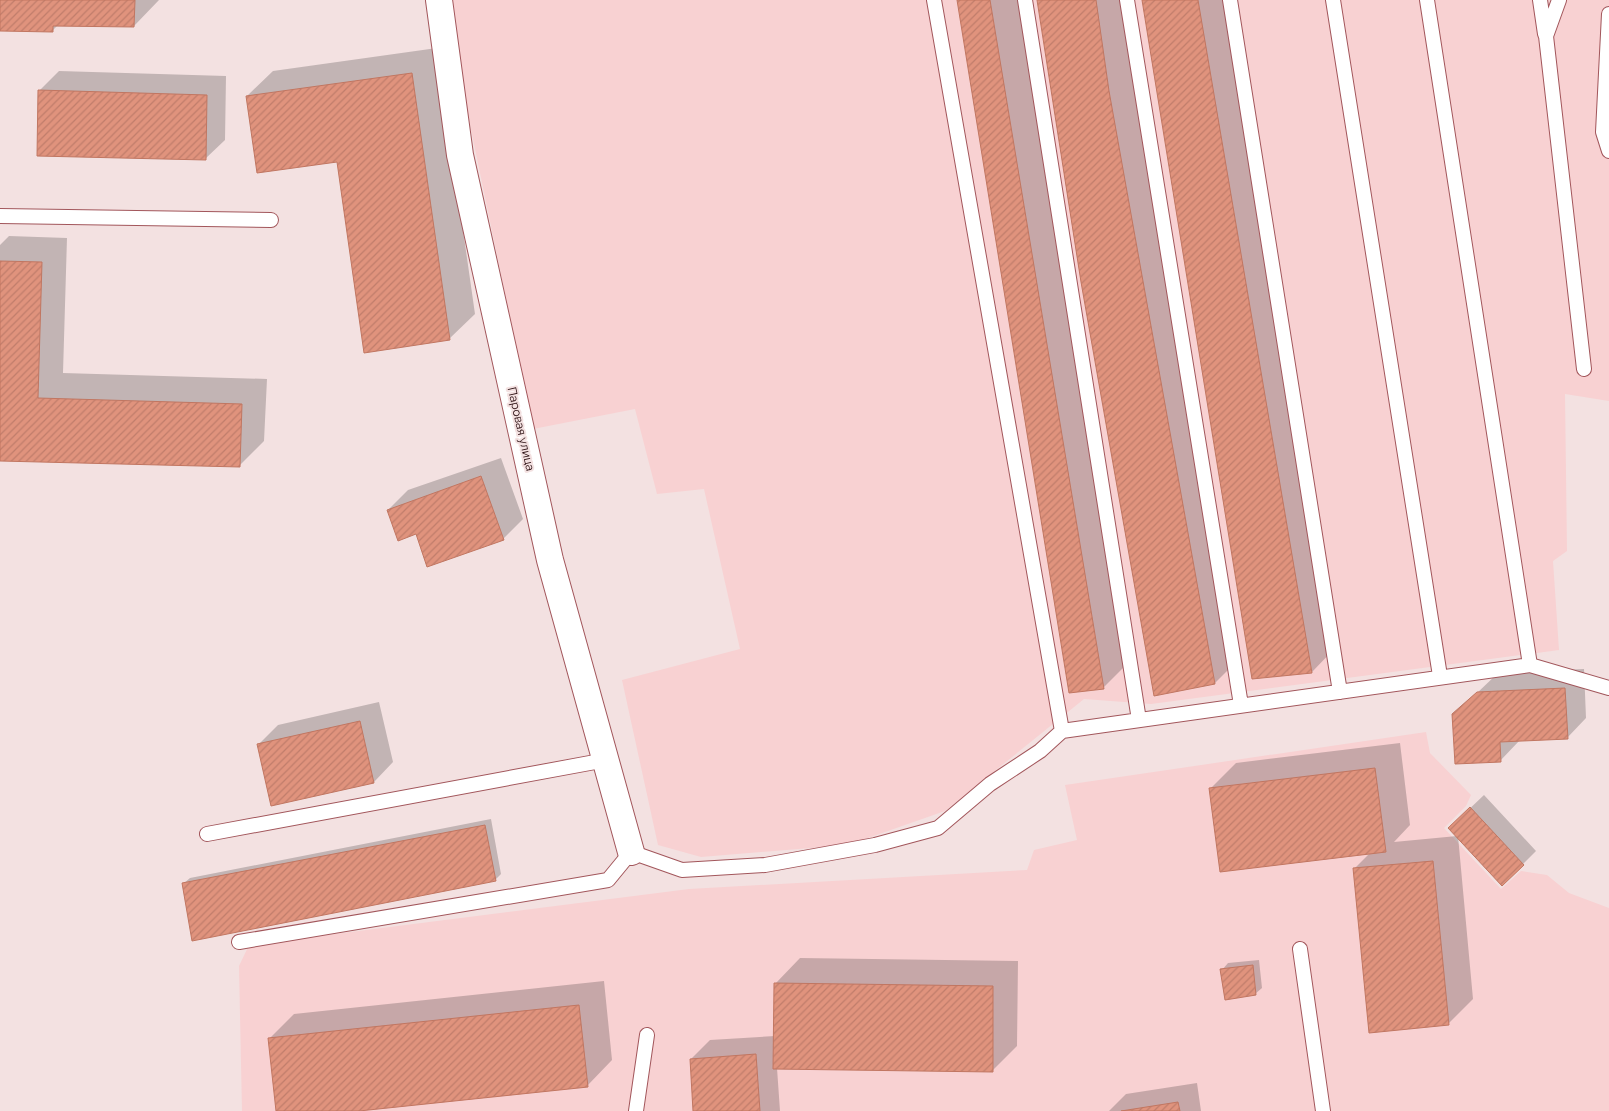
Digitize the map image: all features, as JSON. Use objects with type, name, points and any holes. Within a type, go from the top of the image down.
[{"type":"street","name":"Паровая улица","points":[[438,0],[460,155],[550,560],[631,852]]},
{"type":"lane","points":[[934,0],[1062,730]]},
{"type":"lane","points":[[1025,0],[1139,720]]},
{"type":"lane","points":[[1127,0],[1241,705]]},
{"type":"lane","points":[[1230,0],[1340,692]]},
{"type":"lane","points":[[1333,0],[1440,676]]},
{"type":"lane","points":[[1426,0],[1530,664]]},
{"type":"lane","points":[[1540,0],[1546,36],[1584,369]]},
{"type":"lane","points":[[1546,36],[1559,0]]},
{"type":"lane","points":[[1609,14],[1603,132],[1609,152]]},
{"type":"lane","points":[[0,216],[271,220]]},
{"type":"lane","points":[[239,942],[608,880],[631,852],[682,870],[765,865],[874,845],[938,828],[990,784],[1040,751],[1062,730],[1530,664],[1609,688]]},
{"type":"lane","points":[[207,834],[606,760]]},
{"type":"lane","points":[[1300,949],[1323,1111]]},
{"type":"lane","points":[[636,1111],[647,1035]]},
{"type":"shaded area","points":[[450,0],[1609,0],[1609,401],[1565,394],[1567,551],[1553,561],[1559,650],[1151,704],[1084,699],[945,811],[848,845],[701,857],[658,845],[622,680],[740,649],[704,489],[657,494],[635,409],[533,429],[469,120]]},
{"type":"shaded area","points":[[1426,732],[1430,753],[1471,795],[1466,806],[1444,828],[1501,889],[1521,871],[1547,875],[1569,893],[1609,908],[1609,1111],[242,1111],[239,966],[249,945],[689,889],[1027,870],[1034,850],[1077,840],[1065,785]]},
{"type":"building","points":[[0,0],[135,0],[134,27],[53,26],[53,32],[0,31]]},
{"type":"building","points":[[957,0],[990,0],[1104,689],[1069,693]]},
{"type":"building","points":[[1037,0],[1096,0],[1109,91],[1215,684],[1154,696],[1081,282]]},
{"type":"building","points":[[1142,0],[1198,0],[1312,673],[1252,679]]},
{"type":"building","points":[[412,73],[450,340],[364,353],[337,162],[257,173],[246,96]]},
{"type":"building","points":[[38,90],[207,95],[206,160],[37,156]]},
{"type":"building","points":[[0,261],[42,262],[38,398],[242,404],[240,467],[0,461]]},
{"type":"building","points":[[481,476],[504,540],[427,567],[416,534],[398,541],[387,510]]},
{"type":"building","points":[[1565,688],[1568,739],[1500,742],[1501,762],[1455,764],[1452,714],[1477,692]]},
{"type":"building","points":[[360,721],[374,783],[271,806],[257,744]]},
{"type":"building","points":[[1375,768],[1386,852],[1220,872],[1209,788]]},
{"type":"building","points":[[1470,807],[1524,865],[1502,886],[1448,828]]},
{"type":"building","points":[[485,825],[496,881],[192,941],[182,883]]},
{"type":"building","points":[[1433,861],[1449,1025],[1369,1033],[1353,868]]},
{"type":"building","points":[[1253,965],[1256,995],[1225,1000],[1220,969]]},
{"type":"building","points":[[774,983],[993,986],[993,1072],[773,1069]]},
{"type":"building","points":[[579,1005],[588,1087],[359,1111],[276,1111],[268,1038]]},
{"type":"building","points":[[756,1054],[760,1111],[693,1111],[690,1059]]},
{"type":"building","points":[[1178,1102],[1180,1111],[1121,1111]]}]
